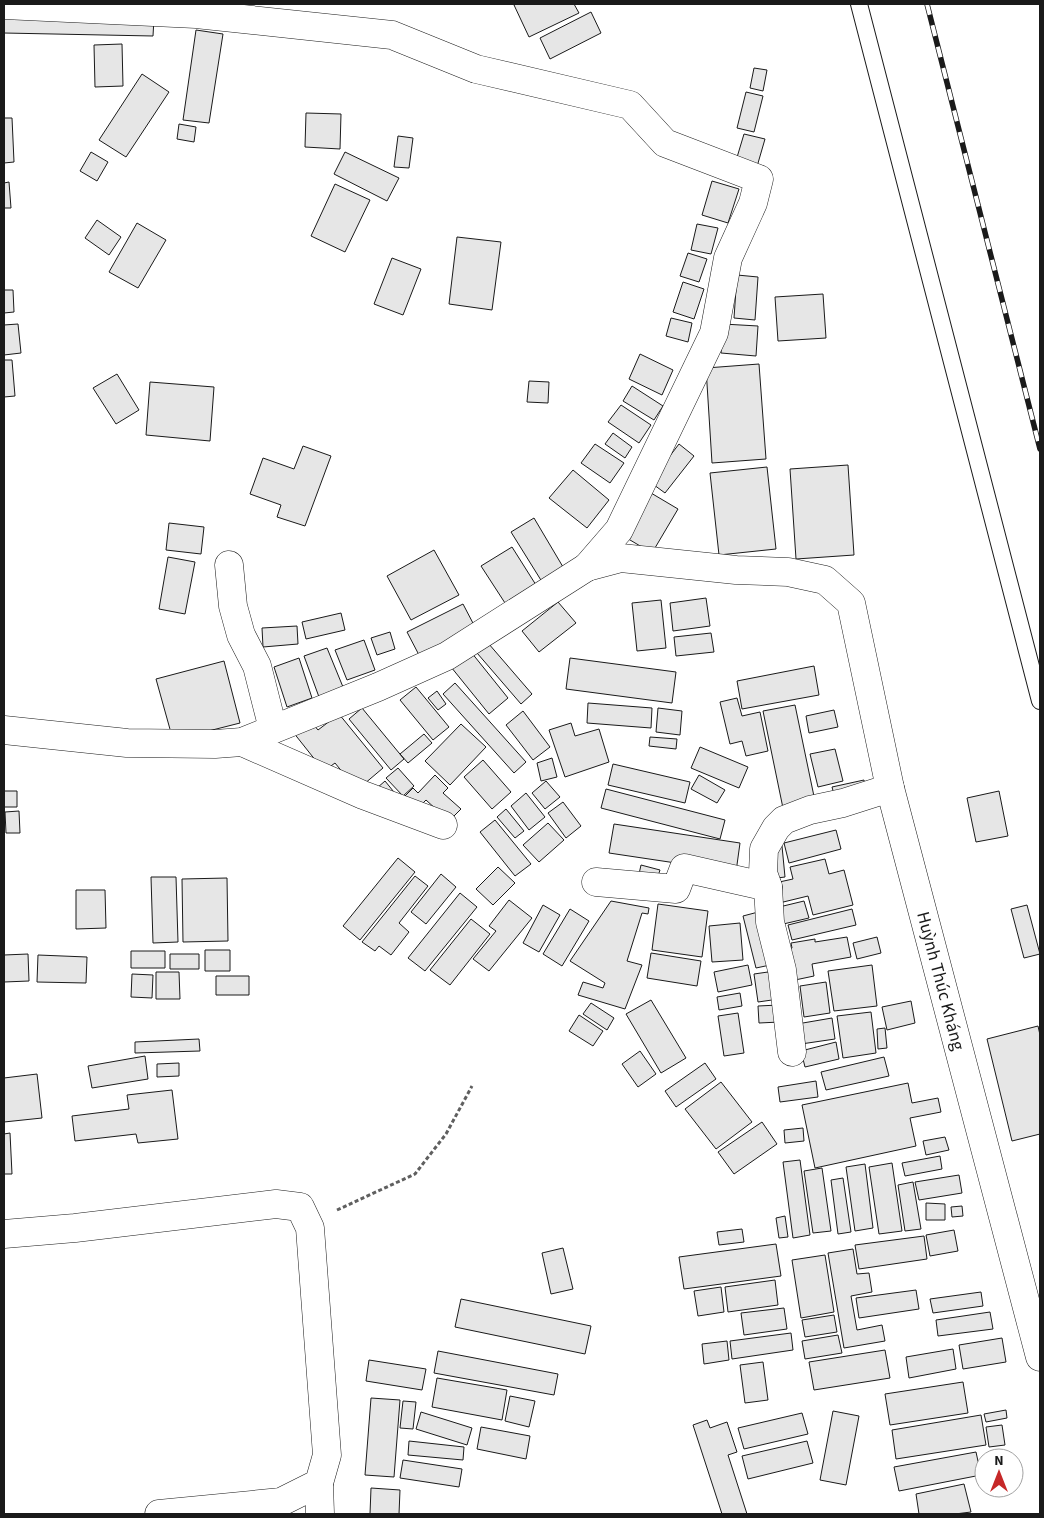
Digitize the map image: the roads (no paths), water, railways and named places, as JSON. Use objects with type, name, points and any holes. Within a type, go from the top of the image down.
[{"type":"street","points":[[4,4],[196,14],[392,35],[476,69],[630,105],[665,143],[759,179],[753,203],[728,258],[714,333],[619,530],[587,567],[447,656],[378,687],[242,742],[215,744],[127,743],[4,730]]},
{"type":"street","name":"Huỳnh Thúc Kháng","points":[[587,567],[621,558],[736,570],[788,572],[825,580],[851,603],[890,788],[1040,1357]]},
{"type":"street","points":[[229,565],[233,606],[241,635],[257,666],[273,729]]},
{"type":"street","points":[[242,742],[363,795],[443,825]]},
{"type":"street","points":[[792,1052],[782,970],[770,922],[768,887],[763,873],[764,849],[776,828],[784,820],[810,810],[843,803],[890,788]]},
{"type":"street","points":[[596,882],[676,889],[684,868],[768,887]]},
{"type":"street","points":[[4,1234],[75,1228],[276,1204],[300,1207],[310,1228],[327,1454],[319,1483],[320,1514]]},
{"type":"street","points":[[159,1514],[281,1502],[319,1483]]},
{"type":"lane","points":[[859,4],[1040,701]]},
{"type":"railway","points":[[927,4],[1040,449]]}]
